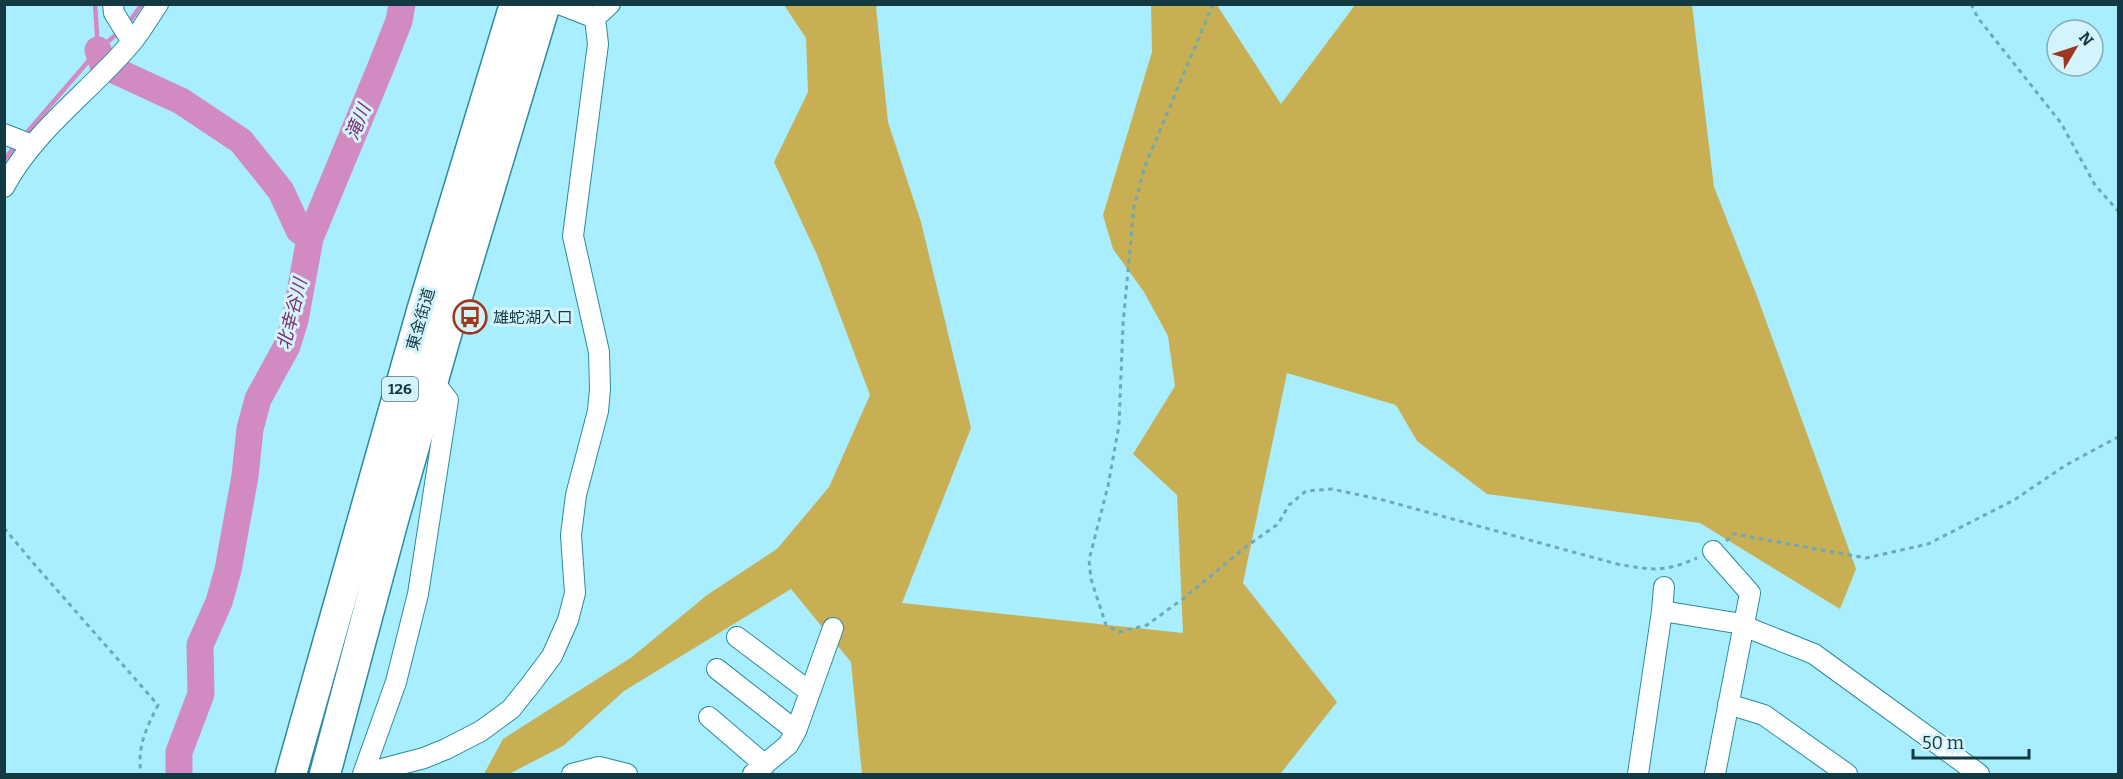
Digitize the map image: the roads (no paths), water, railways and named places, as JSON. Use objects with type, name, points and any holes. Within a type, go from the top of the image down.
[{"type":"highway","name":"東金街道","points":[[291,774],[422,311],[514,4]]},
{"type":"highway","name":"東金街道","points":[[325,774],[393,520],[545,4]]},
{"type":"street","points":[[113,4],[114,13],[132,42]]},
{"type":"street","points":[[4,187],[15,167],[32,145],[132,42],[158,4]]},
{"type":"street","points":[[559,4],[596,18]]},
{"type":"street","points":[[433,381],[448,400],[418,594],[396,682],[363,774],[426,766],[446,749],[481,731],[511,709],[552,656],[568,620],[575,593],[571,535],[576,495],[598,411],[600,389],[599,352],[573,236],[598,44],[596,18],[610,4]]},
{"type":"street","points":[[4,134],[32,145]]},
{"type":"street","points":[[365,511],[427,530]]},
{"type":"street","points":[[1713,551],[1749,594],[1714,774]]},
{"type":"street","points":[[1638,774],[1664,587]]},
{"type":"street","points":[[1662,611],[1742,626],[1814,654],[1979,774]]},
{"type":"street","points":[[709,717],[759,770],[788,746],[796,731],[833,628]]},
{"type":"street","points":[[737,637],[810,692]]},
{"type":"street","points":[[717,669],[796,731]]},
{"type":"street","points":[[1728,704],[1764,715],[1847,774]]},
{"type":"street","points":[[572,774],[599,767],[627,774]]},
{"type":"waterway","points":[[95,4],[98,50]]},
{"type":"waterway","points":[[127,25],[142,4]]},
{"type":"waterway","name":"北幸谷川","points":[[179,771],[179,752],[201,694],[200,645],[219,602],[228,570],[245,476],[250,429],[258,399],[287,346],[295,320],[310,238],[399,21],[402,4]]},
{"type":"waterway","points":[[23,137],[98,50],[119,32]]},
{"type":"waterway","name":"北幸谷川","points":[[98,50],[103,65],[181,101],[241,141],[281,191],[299,230],[310,238]]},
{"type":"waterway","points":[[4,160],[16,145]]},
{"type":"waterway","name":"北幸谷川","points":[[170,774],[179,771],[184,774]]},
{"type":"place","name":"雄蛇湖入口","points":[[470,317]]},
{"type":"water label","name":"滝川","points":[[358,122]]}]
